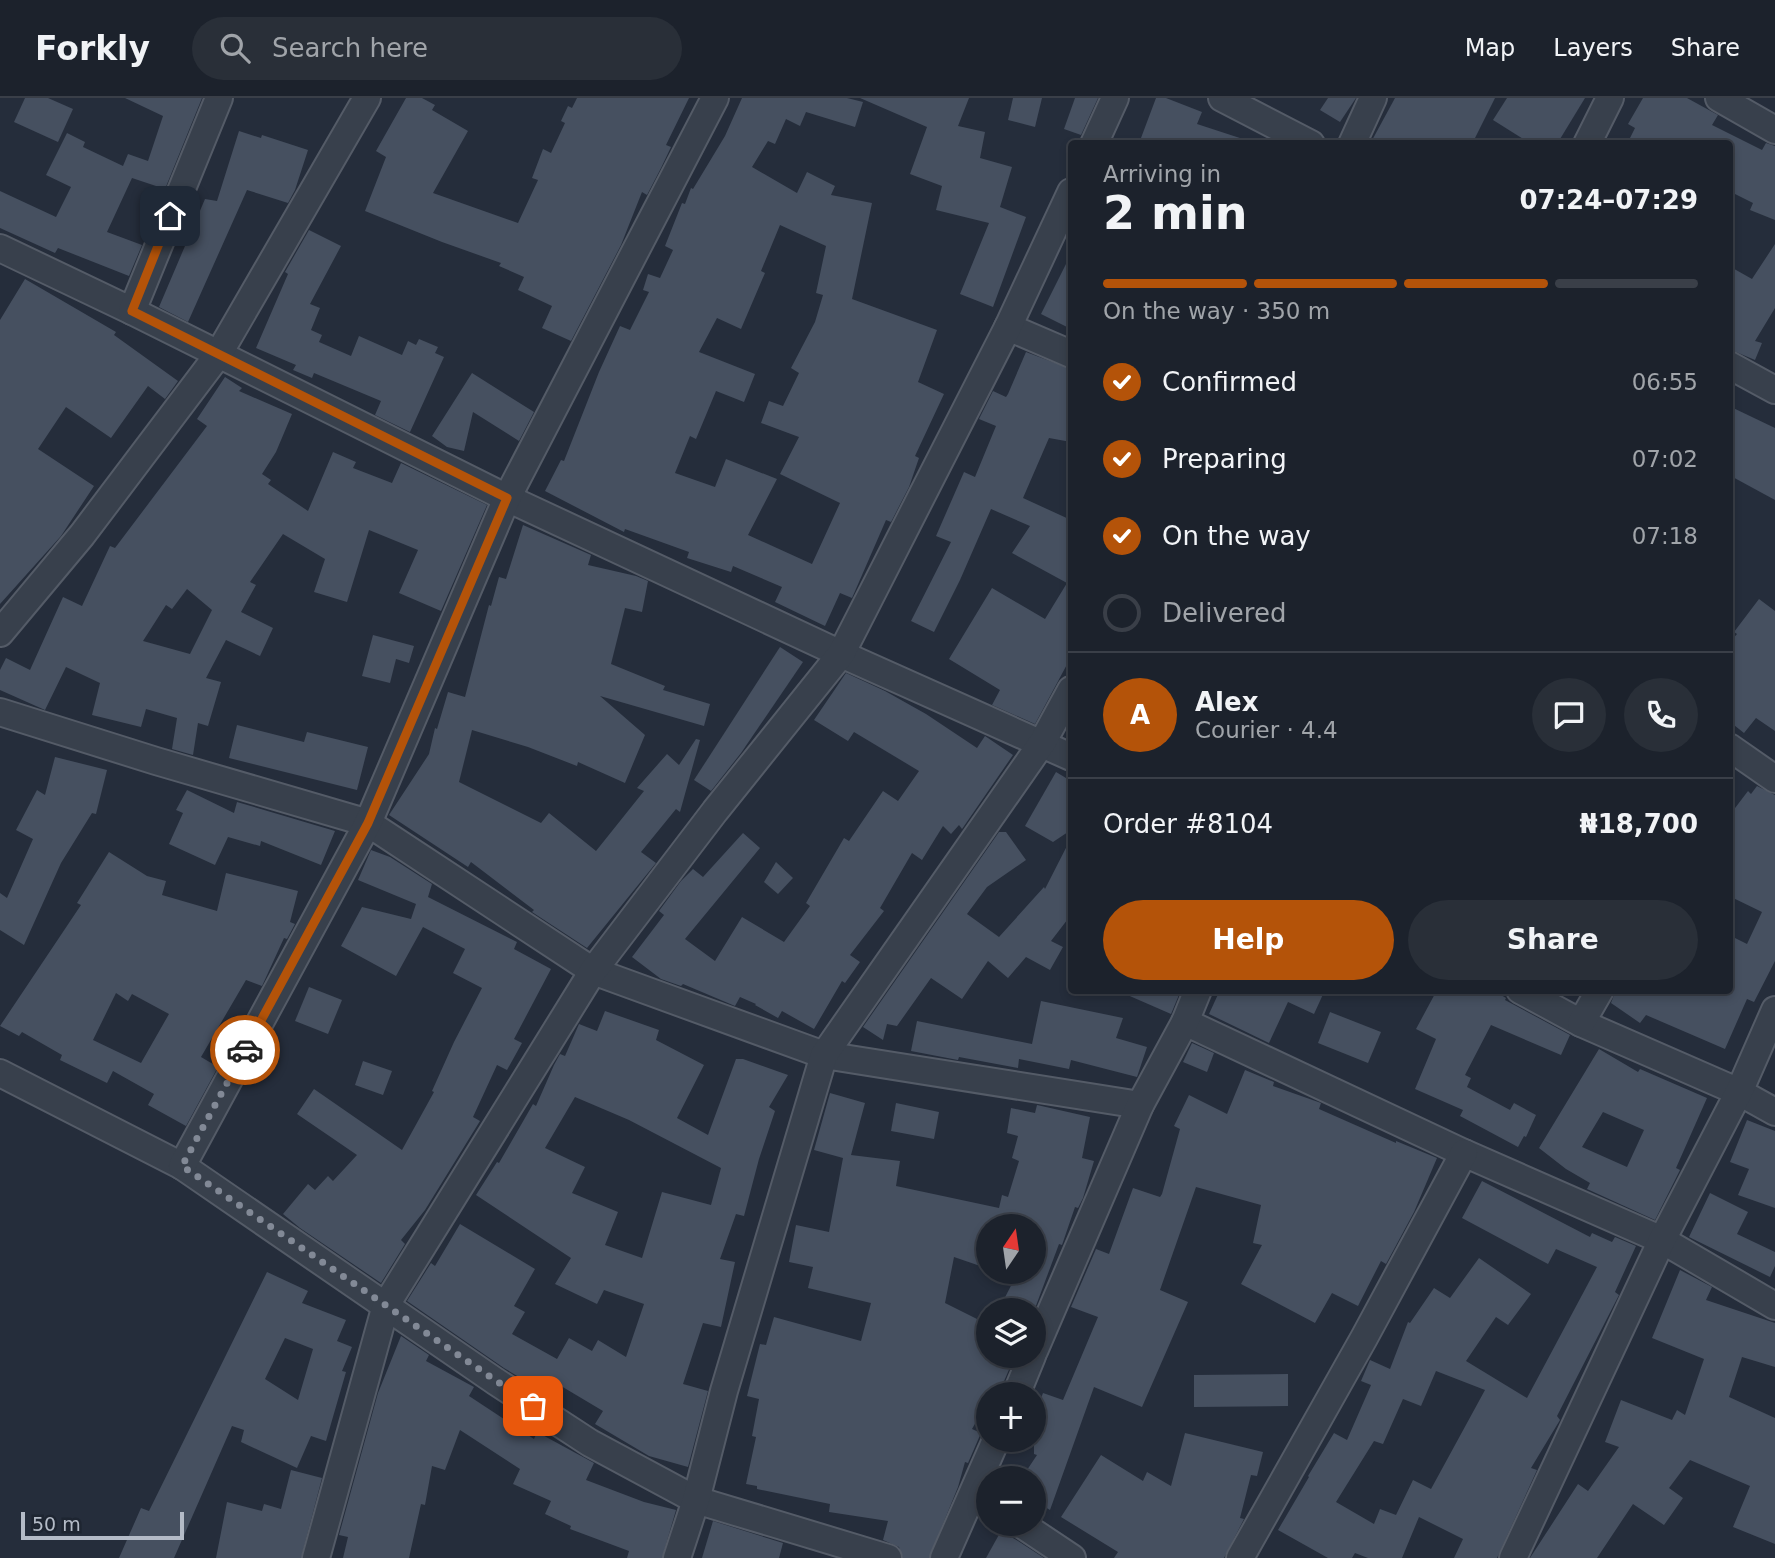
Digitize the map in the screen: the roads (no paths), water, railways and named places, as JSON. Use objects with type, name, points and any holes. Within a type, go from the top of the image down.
[{"type":"street","points":[[132,311],[219,98]]},
{"type":"street","points":[[0,633],[82,535],[218,355],[367,98]]},
{"type":"street","points":[[182,1166],[368,823],[507,498],[715,98]]},
{"type":"street","points":[[1096,140],[1115,98]]},
{"type":"street","points":[[1222,98],[1303,140]]},
{"type":"street","points":[[1354,140],[1373,98]]},
{"type":"street","points":[[1589,140],[1610,98]]},
{"type":"street","points":[[1719,98],[1775,130]]},
{"type":"street","points":[[316,1558],[386,1306],[593,971],[715,811],[841,654],[1008,327],[1068,198]]},
{"type":"street","points":[[0,248],[507,498],[841,654],[1068,756]]},
{"type":"street","points":[[1008,327],[1068,353]]},
{"type":"street","points":[[1733,367],[1775,390]]},
{"type":"street","points":[[677,1558],[824,1055],[1042,743],[1068,695]]},
{"type":"street","points":[[0,712],[368,823],[593,971],[824,1055],[1140,1105]]},
{"type":"street","points":[[1733,759],[1775,779]]},
{"type":"street","points":[[1046,1323],[1140,1105],[1185,1022],[1196,994]]},
{"type":"street","points":[[1527,994],[1581,1023],[1739,1092],[1775,1112]]},
{"type":"street","points":[[1581,1023],[1598,994]]},
{"type":"street","points":[[1513,1558],[1662,1240],[1739,1092],[1775,1010]]},
{"type":"street","points":[[1185,1022],[1464,1153],[1662,1240],[1775,1306]]},
{"type":"street","points":[[0,1073],[182,1166],[590,1443],[696,1500],[888,1558]]},
{"type":"street","points":[[1240,1558],[1464,1153]]},
{"type":"street","points":[[944,1558],[976,1506]]},
{"type":"street","points":[[1039,1536],[1072,1558]]}]
